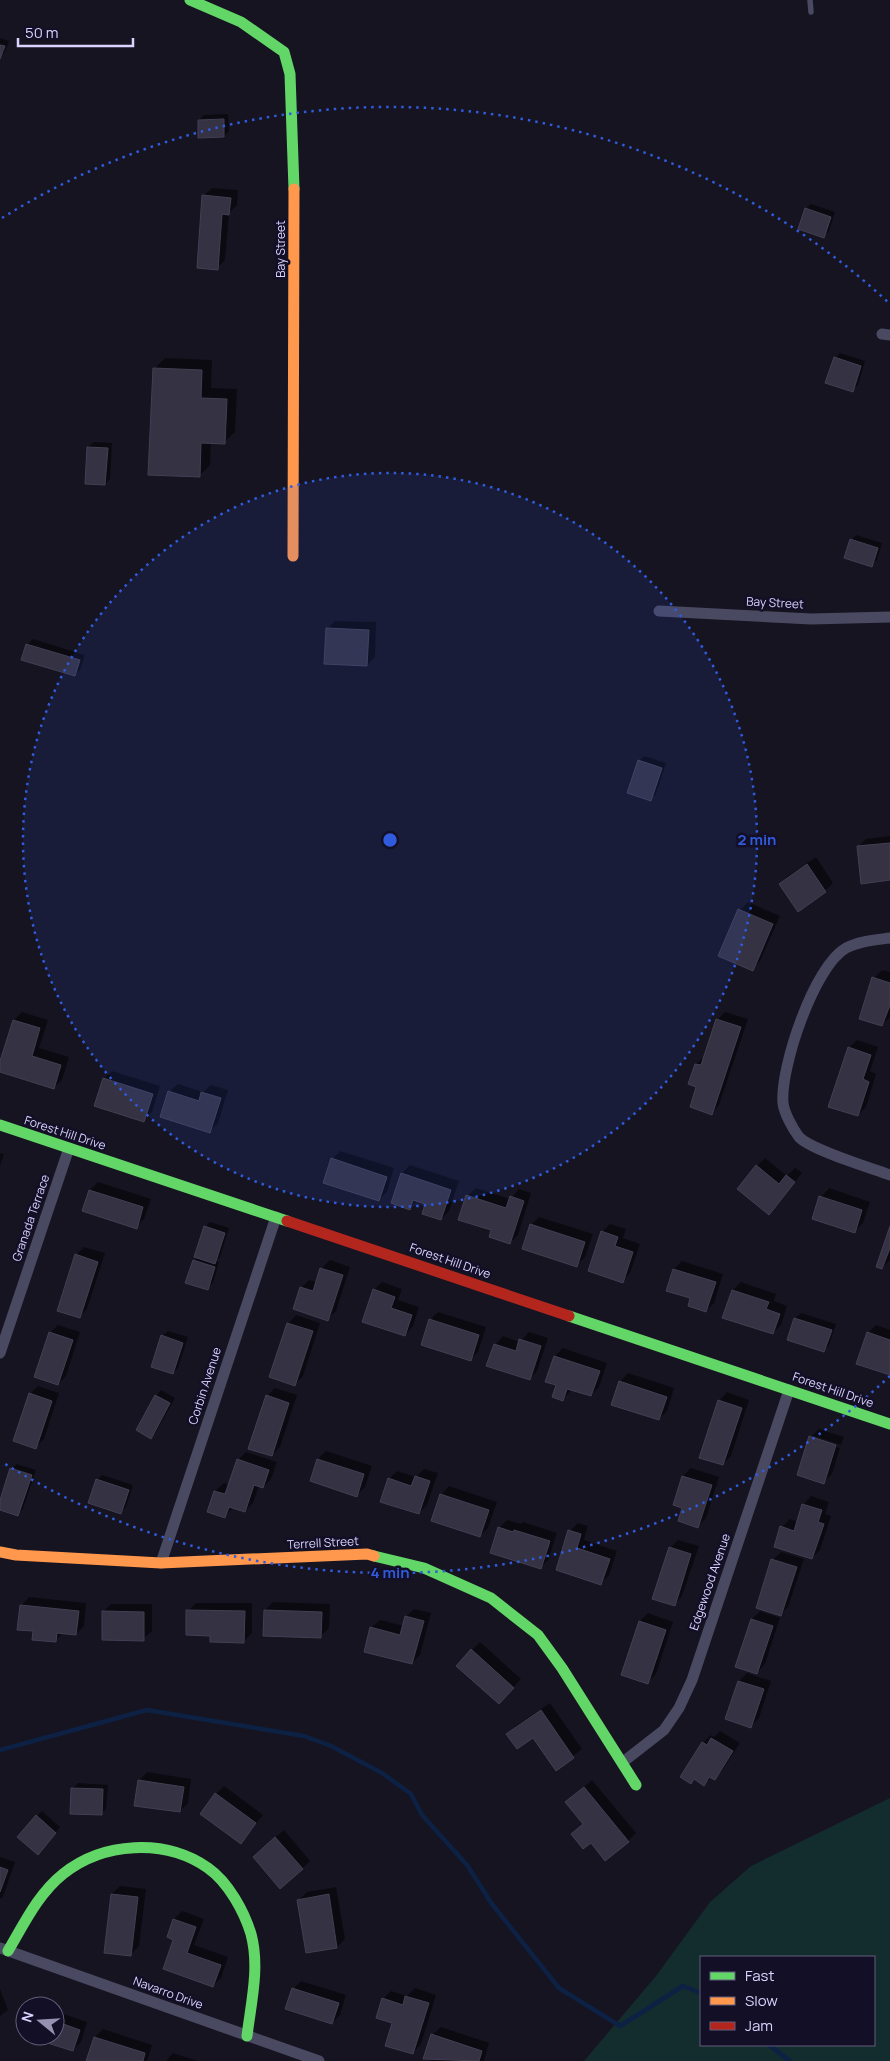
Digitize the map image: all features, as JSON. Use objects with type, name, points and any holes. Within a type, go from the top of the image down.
[{"type":"street","name":"Bay Street","points":[[190,0],[241,22],[284,52],[290,74],[294,202],[293,556]]},
{"type":"street","name":"Bay Street","points":[[659,611],[811,619],[890,618]]},
{"type":"street","points":[[890,938],[866,941],[845,949],[828,964],[813,992],[798,1028],[784,1077],[783,1104],[790,1122],[800,1138],[822,1150],[890,1175]]},
{"type":"street","name":"Forest Hill Drive","points":[[0,1125],[890,1424]]},
{"type":"street","name":"Granada Terrace","points":[[0,1353],[69,1148]]},
{"type":"street","name":"Corbin Avenue","points":[[161,1563],[276,1217]]},
{"type":"street","name":"Edgewood Avenue","points":[[623,1762],[664,1730],[679,1708],[688,1687],[789,1390]]},
{"type":"street","name":"Terrell Street","points":[[0,1552],[16,1555],[161,1563],[367,1554],[432,1572],[491,1598],[538,1635],[623,1762],[636,1785]]},
{"type":"street","points":[[4,1950],[40,1898],[62,1874],[89,1856],[117,1849],[150,1847],[183,1856],[209,1869],[226,1888],[248,1924],[253,1950],[253,1968],[247,2036]]},
{"type":"street","name":"Navarro Drive","points":[[4,1950],[319,2061]]},
{"type":"lane","points":[[810,0],[811,12]]},
{"type":"green space","points":[[890,1798],[890,2061],[584,2061],[656,1976],[710,1902],[751,1866]]},
{"type":"building","points":[[0,45],[5,46],[0,59]]},
{"type":"building","points":[[224,119],[224,137],[198,138],[198,120]]},
{"type":"building","points":[[202,195],[231,198],[229,215],[222,214],[218,270],[197,268]]},
{"type":"building","points":[[805,208],[831,217],[824,238],[798,229]]},
{"type":"building","points":[[834,357],[861,366],[853,392],[825,383]]},
{"type":"building","points":[[153,368],[202,370],[201,398],[227,399],[225,444],[201,443],[200,477],[148,475]]},
{"type":"building","points":[[87,447],[108,448],[105,485],[85,484]]},
{"type":"building","points":[[850,539],[878,548],[872,567],[844,558]]},
{"type":"building","points":[[326,628],[369,630],[367,666],[324,664]]},
{"type":"building","points":[[26,644],[80,660],[75,676],[21,660]]},
{"type":"building","points":[[638,760],[662,768],[651,801],[627,793]]},
{"type":"building","points":[[890,843],[890,880],[861,884],[857,846]]},
{"type":"building","points":[[807,864],[826,892],[798,912],[779,884]]},
{"type":"building","points":[[738,909],[773,924],[753,971],[718,956]]},
{"type":"building","points":[[872,977],[890,983],[890,1005],[882,1026],[859,1019]]},
{"type":"building","points":[[716,1019],[741,1027],[712,1115],[690,1107],[696,1087],[688,1084],[695,1064],[701,1065]]},
{"type":"building","points":[[13,1020],[40,1028],[32,1056],[61,1065],[54,1089],[0,1072],[0,1061]]},
{"type":"building","points":[[848,1047],[871,1055],[863,1079],[869,1082],[858,1116],[828,1107]]},
{"type":"building","points":[[103,1078],[153,1094],[144,1122],[94,1106]]},
{"type":"building","points":[[168,1091],[199,1101],[201,1092],[221,1098],[210,1133],[160,1117]]},
{"type":"building","points":[[331,1158],[387,1177],[379,1201],[323,1183]]},
{"type":"building","points":[[756,1165],[779,1184],[786,1175],[795,1182],[769,1215],[737,1189]]},
{"type":"building","points":[[401,1173],[451,1190],[441,1220],[422,1214],[425,1204],[413,1200],[410,1210],[391,1203]]},
{"type":"building","points":[[89,1190],[143,1207],[137,1229],[82,1211]]},
{"type":"building","points":[[466,1195],[506,1208],[510,1196],[524,1201],[510,1244],[489,1237],[491,1230],[458,1220]]},
{"type":"building","points":[[819,1196],[862,1210],[855,1233],[812,1219]]},
{"type":"building","points":[[530,1224],[585,1242],[577,1267],[522,1249]]},
{"type":"building","points":[[204,1226],[225,1233],[215,1264],[194,1257]]},
{"type":"building","points":[[890,1226],[890,1248],[882,1269],[876,1267]]},
{"type":"building","points":[[601,1231],[618,1237],[615,1246],[633,1252],[623,1283],[588,1271]]},
{"type":"building","points":[[75,1254],[98,1262],[80,1318],[57,1311]]},
{"type":"building","points":[[193,1260],[215,1267],[208,1290],[185,1283]]},
{"type":"building","points":[[320,1268],[343,1275],[328,1321],[293,1309],[300,1287],[313,1291]]},
{"type":"building","points":[[673,1269],[716,1282],[706,1312],[688,1306],[690,1298],[666,1291]]},
{"type":"building","points":[[373,1289],[395,1297],[391,1308],[412,1315],[405,1336],[362,1322]]},
{"type":"building","points":[[732,1290],[769,1302],[766,1309],[780,1314],[773,1334],[722,1318]]},
{"type":"building","points":[[794,1318],[832,1330],[824,1352],[787,1340]]},
{"type":"building","points":[[429,1319],[479,1335],[471,1361],[421,1345]]},
{"type":"building","points":[[287,1323],[313,1331],[295,1386],[269,1377]]},
{"type":"building","points":[[49,1332],[73,1340],[58,1385],[34,1377]]},
{"type":"building","points":[[867,1332],[890,1340],[890,1375],[856,1364]]},
{"type":"building","points":[[161,1335],[183,1343],[173,1374],[151,1367]]},
{"type":"building","points":[[519,1339],[541,1346],[530,1380],[486,1366],[494,1344],[516,1351]]},
{"type":"building","points":[[554,1356],[600,1371],[591,1396],[567,1389],[563,1401],[552,1397],[556,1385],[545,1382]]},
{"type":"building","points":[[619,1381],[667,1397],[659,1420],[611,1405]]},
{"type":"building","points":[[29,1393],[52,1401],[36,1449],[13,1441]]},
{"type":"building","points":[[155,1395],[170,1403],[151,1439],[136,1430]]},
{"type":"building","points":[[266,1395],[289,1403],[272,1456],[248,1449]]},
{"type":"building","points":[[718,1400],[742,1408],[723,1465],[699,1458]]},
{"type":"building","points":[[809,1436],[836,1445],[824,1484],[797,1475]]},
{"type":"building","points":[[237,1459],[269,1470],[263,1488],[254,1485],[245,1512],[229,1507],[225,1518],[207,1512],[214,1491],[225,1494]]},
{"type":"building","points":[[317,1459],[364,1474],[357,1497],[310,1481]]},
{"type":"building","points":[[10,1468],[32,1475],[18,1516],[0,1510],[0,1500]]},
{"type":"building","points":[[415,1476],[430,1481],[419,1514],[380,1502],[388,1478],[411,1486]]},
{"type":"building","points":[[682,1476],[712,1485],[698,1528],[678,1521],[682,1508],[673,1505]]},
{"type":"building","points":[[96,1479],[129,1490],[121,1514],[88,1503]]},
{"type":"building","points":[[440,1494],[489,1510],[480,1537],[431,1521]]},
{"type":"building","points":[[802,1504],[822,1510],[818,1522],[824,1524],[812,1559],[774,1547],[780,1526],[794,1531]]},
{"type":"building","points":[[498,1527],[550,1541],[541,1569],[490,1553]]},
{"type":"building","points":[[568,1530],[581,1534],[577,1548],[610,1559],[601,1585],[556,1570]]},
{"type":"building","points":[[669,1547],[691,1554],[675,1606],[652,1599]]},
{"type":"building","points":[[771,1559],[797,1567],[781,1616],[756,1608]]},
{"type":"building","points":[[20,1605],[79,1611],[76,1635],[57,1633],[56,1642],[32,1640],[33,1631],[17,1630]]},
{"type":"building","points":[[186,1610],[245,1611],[244,1643],[210,1642],[210,1636],[186,1635]]},
{"type":"building","points":[[264,1610],[322,1612],[321,1638],[263,1636]]},
{"type":"building","points":[[102,1611],[144,1612],[144,1641],[102,1640]]},
{"type":"building","points":[[405,1616],[424,1621],[412,1664],[364,1652],[370,1627],[400,1635]]},
{"type":"building","points":[[751,1619],[773,1626],[757,1674],[735,1667]]},
{"type":"building","points":[[639,1621],[666,1630],[648,1684],[621,1675]]},
{"type":"building","points":[[471,1649],[514,1688],[499,1704],[456,1666]]},
{"type":"building","points":[[738,1681],[764,1689],[751,1728],[725,1719]]},
{"type":"building","points":[[541,1710],[574,1758],[556,1771],[533,1738],[517,1749],[506,1734]]},
{"type":"building","points":[[711,1738],[733,1751],[715,1780],[709,1777],[704,1786],[694,1779],[691,1784],[680,1777],[702,1742],[707,1745]]},
{"type":"building","points":[[138,1780],[184,1787],[180,1812],[134,1806]]},
{"type":"building","points":[[584,1787],[629,1842],[605,1861],[591,1843],[583,1849],[571,1834],[583,1824],[565,1802]]},
{"type":"building","points":[[71,1788],[103,1789],[102,1815],[70,1814]]},
{"type":"building","points":[[215,1793],[256,1823],[241,1844],[200,1814]]},
{"type":"building","points":[[36,1815],[56,1833],[38,1855],[17,1837]]},
{"type":"building","points":[[275,1837],[303,1869],[280,1889],[253,1857]]},
{"type":"building","points":[[0,1867],[8,1870],[0,1892]]},
{"type":"building","points":[[111,1894],[138,1897],[131,1956],[104,1953]]},
{"type":"building","points":[[329,1894],[337,1948],[306,1953],[297,1900]]},
{"type":"building","points":[[173,1919],[196,1927],[187,1953],[221,1965],[213,1987],[163,1969],[173,1940],[167,1937]]},
{"type":"building","points":[[292,1988],[339,2003],[332,2024],[285,2009]]},
{"type":"building","points":[[405,1996],[429,2003],[413,2054],[385,2046],[392,2023],[376,2018],[382,1998],[403,2005]]},
{"type":"building","points":[[65,2025],[80,2030],[73,2051],[57,2046],[65,2046]]},
{"type":"building","points":[[431,2034],[482,2051],[479,2061],[423,2059]]},
{"type":"building","points":[[94,2037],[145,2053],[143,2061],[86,2061]]},
{"type":"waterway","points":[[0,1750],[147,1710],[304,1736],[331,1746],[382,1773],[411,1794],[422,1815],[467,1865],[492,1904],[559,1988],[620,2026],[683,1986],[700,1993]]},
{"type":"waterway","points":[[770,2046],[790,2061]]},
{"type":"traffic: fast","points":[[190,0],[241,22],[284,52],[290,74],[294,189]]},
{"type":"traffic: fast","points":[[0,1125],[287,1221]]},
{"type":"traffic: fast","points":[[569,1316],[890,1424]]},
{"type":"traffic: fast","points":[[374,1556],[424,1568],[491,1598],[538,1635],[562,1668],[636,1785]]},
{"type":"traffic: fast","points":[[8,1951],[32,1910],[46,1891],[63,1874],[79,1863],[96,1855],[134,1848],[154,1848],[191,1858],[208,1868],[229,1889],[240,1907],[251,1934],[254,1947],[255,1972],[247,2036]]},
{"type":"traffic: slow","points":[[293,556],[294,189]]},
{"type":"traffic: slow","points":[[0,1552],[16,1555],[161,1563],[367,1554],[374,1556]]},
{"type":"traffic: jam","points":[[287,1221],[569,1316]]}]
